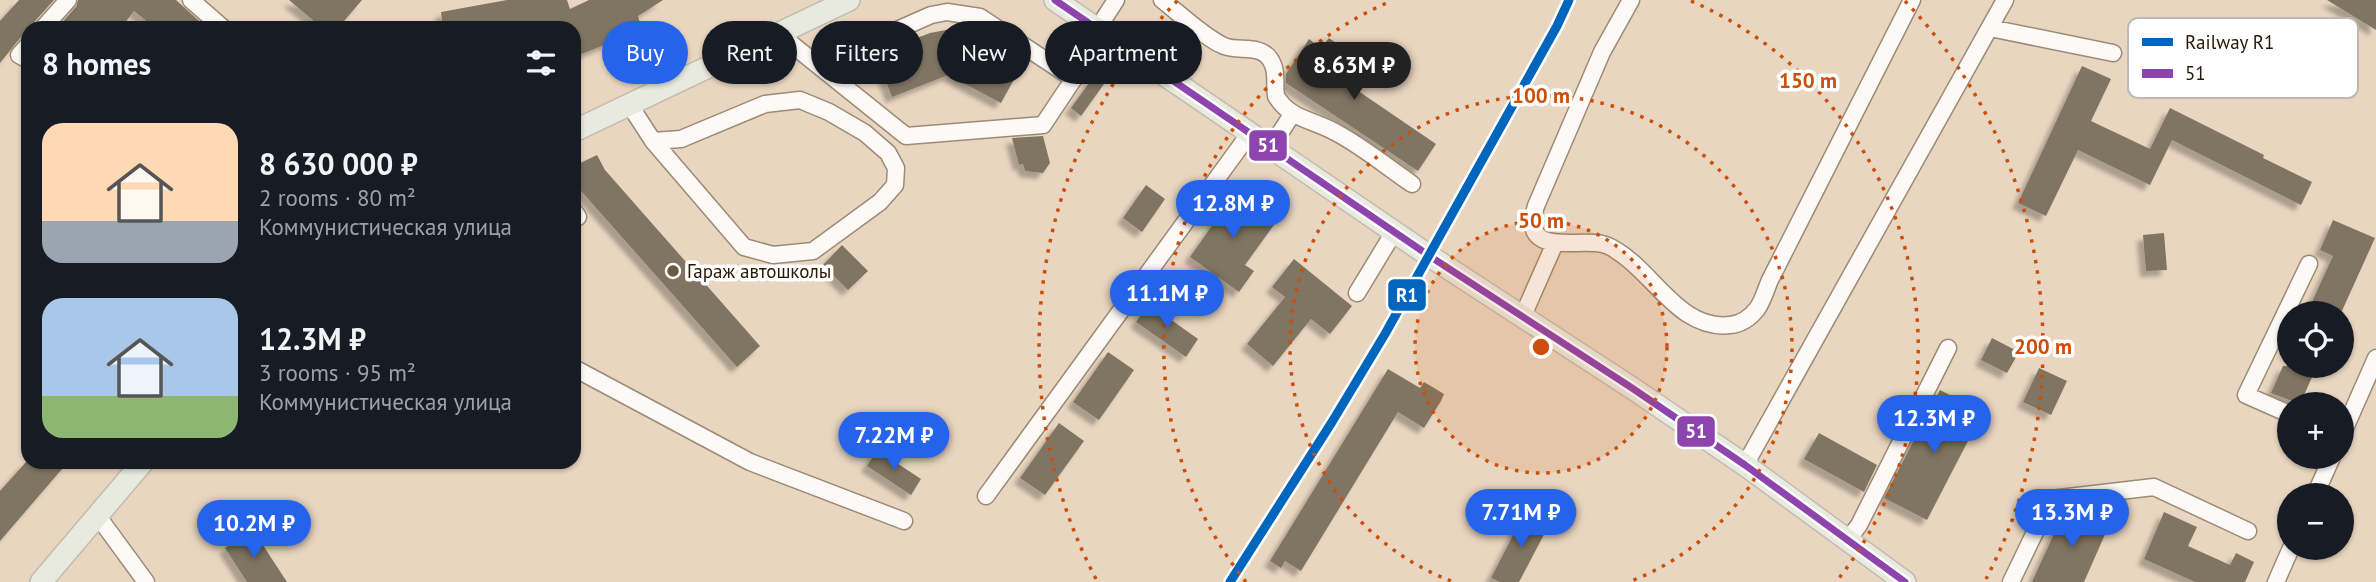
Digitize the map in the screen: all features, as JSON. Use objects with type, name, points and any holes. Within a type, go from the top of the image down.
[{"type":"main road","points":[[797,25],[849,0]]},
{"type":"main road","points":[[1055,0],[1087,21]]},
{"type":"main road","points":[[581,128],[702,70]]},
{"type":"main road","points":[[1180,84],[1394,232],[1745,465],[1905,582]]},
{"type":"main road","points":[[41,582],[137,469]]},
{"type":"street","points":[[49,21],[68,0]]},
{"type":"street","points":[[191,0],[215,21]]},
{"type":"street","points":[[1106,21],[1116,0]]},
{"type":"street","points":[[1162,0],[1223,46],[1260,51],[1267,56],[1276,76],[1276,96],[1285,108],[1306,121],[1335,131],[1412,184]]},
{"type":"street","points":[[1631,0],[1602,52],[1533,215],[1536,233],[1555,243],[1603,244],[1616,250],[1678,306],[1703,323],[1718,326],[1734,325],[1748,319],[1758,308],[1912,0]]},
{"type":"street","points":[[1745,465],[2005,0]]},
{"type":"street","points":[[917,21],[947,12],[980,17],[1045,60]]},
{"type":"street","points":[[1990,28],[2113,53]]},
{"type":"street","points":[[797,48],[811,59]]},
{"type":"street","points":[[842,84],[906,136],[1043,125],[1071,84]]},
{"type":"street","points":[[629,104],[653,141],[744,247],[773,255],[813,251],[880,202],[895,186],[896,168],[888,153],[864,133],[830,112],[800,100],[765,104],[681,139],[653,141]]},
{"type":"street","points":[[1271,147],[1293,113]]},
{"type":"street","points":[[985,496],[1251,133]]},
{"type":"street","points":[[1357,293],[1394,232]]},
{"type":"street","points":[[1522,318],[1555,243]]},
{"type":"street","points":[[2277,409],[2246,396],[2309,264]]},
{"type":"street","points":[[1847,541],[1859,525],[1948,348]]},
{"type":"street","points":[[2354,408],[2376,358]]},
{"type":"street","points":[[581,372],[750,462],[904,521]]},
{"type":"street","points":[[2011,582],[2051,499],[2154,487],[2248,531]]},
{"type":"street","points":[[97,515],[146,582]]},
{"type":"street","points":[[2276,582],[2286,560]]},
{"type":"building","points":[[19,0],[54,0],[35,21],[21,21],[21,37],[0,63],[0,21]]},
{"type":"building","points":[[78,0],[176,0],[199,21],[146,21],[134,11],[126,21],[63,21],[76,7]]},
{"type":"building","points":[[289,0],[362,0],[344,21],[314,21]]},
{"type":"building","points":[[507,0],[567,0],[570,9],[589,0],[663,0],[638,16],[639,21],[602,21],[602,46],[581,54],[581,21],[442,21],[441,12]]},
{"type":"building","points":[[2327,0],[2376,0],[2376,30]]},
{"type":"building","points":[[937,32],[937,79],[892,97],[887,84],[923,84],[923,36]]},
{"type":"building","points":[[1329,38],[1340,46],[1337,51],[1360,64],[1348,84],[1436,144],[1418,171],[1286,83],[1286,74],[1309,39],[1321,48]]},
{"type":"building","points":[[2082,66],[2111,79],[2091,121],[2150,149],[2170,108],[2312,182],[2301,205],[2172,140],[2150,185],[2078,150],[2046,216],[2018,203]]},
{"type":"building","points":[[965,84],[1011,84],[1001,103]]},
{"type":"building","points":[[1088,84],[1104,84],[1081,116],[1071,108]]},
{"type":"building","points":[[1043,136],[1050,163],[1043,173],[1025,171],[1023,164],[1019,165],[1012,138]]},
{"type":"building","name":"Гараж автошколы","points":[[597,155],[605,170],[760,346],[737,367],[581,191],[581,163]]},
{"type":"building","points":[[1146,185],[1165,199],[1142,232],[1123,218]]},
{"type":"building","points":[[1230,189],[1276,222],[1245,265],[1254,271],[1239,292],[1190,257],[1216,220],[1211,216]]},
{"type":"building","points":[[2333,220],[2375,238],[2346,301],[2312,301],[2333,256],[2320,250]]},
{"type":"building","points":[[2164,233],[2167,270],[2146,271],[2143,235]]},
{"type":"building","points":[[842,245],[868,271],[848,290],[823,265]]},
{"type":"building","points":[[1294,259],[1352,306],[1330,334],[1311,319],[1273,366],[1247,344],[1285,297],[1272,287]]},
{"type":"building","points":[[1149,304],[1198,339],[1186,357],[1136,322]]},
{"type":"building","points":[[1992,338],[2019,352],[2007,373],[1981,360]]},
{"type":"building","points":[[1108,352],[1134,370],[1099,420],[1073,402]]},
{"type":"building","points":[[2039,368],[2067,381],[2051,415],[2023,402]]},
{"type":"building","points":[[1388,369],[1420,388],[1424,382],[1444,394],[1441,401],[1424,428],[1398,412],[1301,571],[1285,561],[1281,568],[1270,561]]},
{"type":"building","points":[[2278,378],[2312,378],[2305,392],[2277,392],[2277,395],[2271,393]]},
{"type":"building","points":[[1940,390],[1983,412],[1927,520],[1884,498]]},
{"type":"building","points":[[1059,423],[1084,441],[1045,495],[1020,478]]},
{"type":"building","points":[[1819,433],[1877,465],[1864,492],[1804,459]]},
{"type":"building","points":[[877,450],[921,479],[911,495],[867,466]]},
{"type":"building","points":[[21,468],[62,469],[0,541],[0,491]]},
{"type":"building","points":[[1526,510],[1550,523],[1519,582],[1500,582],[1491,578]]},
{"type":"building","points":[[2064,512],[2082,520],[2085,512],[2110,523],[2084,582],[2032,582]]},
{"type":"building","points":[[2164,512],[2197,527],[2188,546],[2230,565],[2236,553],[2254,562],[2245,582],[2195,582],[2144,559]]},
{"type":"building","points":[[253,530],[287,582],[247,582],[225,548]]},
{"type":"rail line","name":"R1","points":[[1230,582],[1385,334],[1569,0]]},
{"type":"transit line","name":"51","points":[[1055,0],[1428,255],[1745,465],[1905,582]]},
{"type":"place","name":"Гараж автошколы","points":[[673,271]]}]
